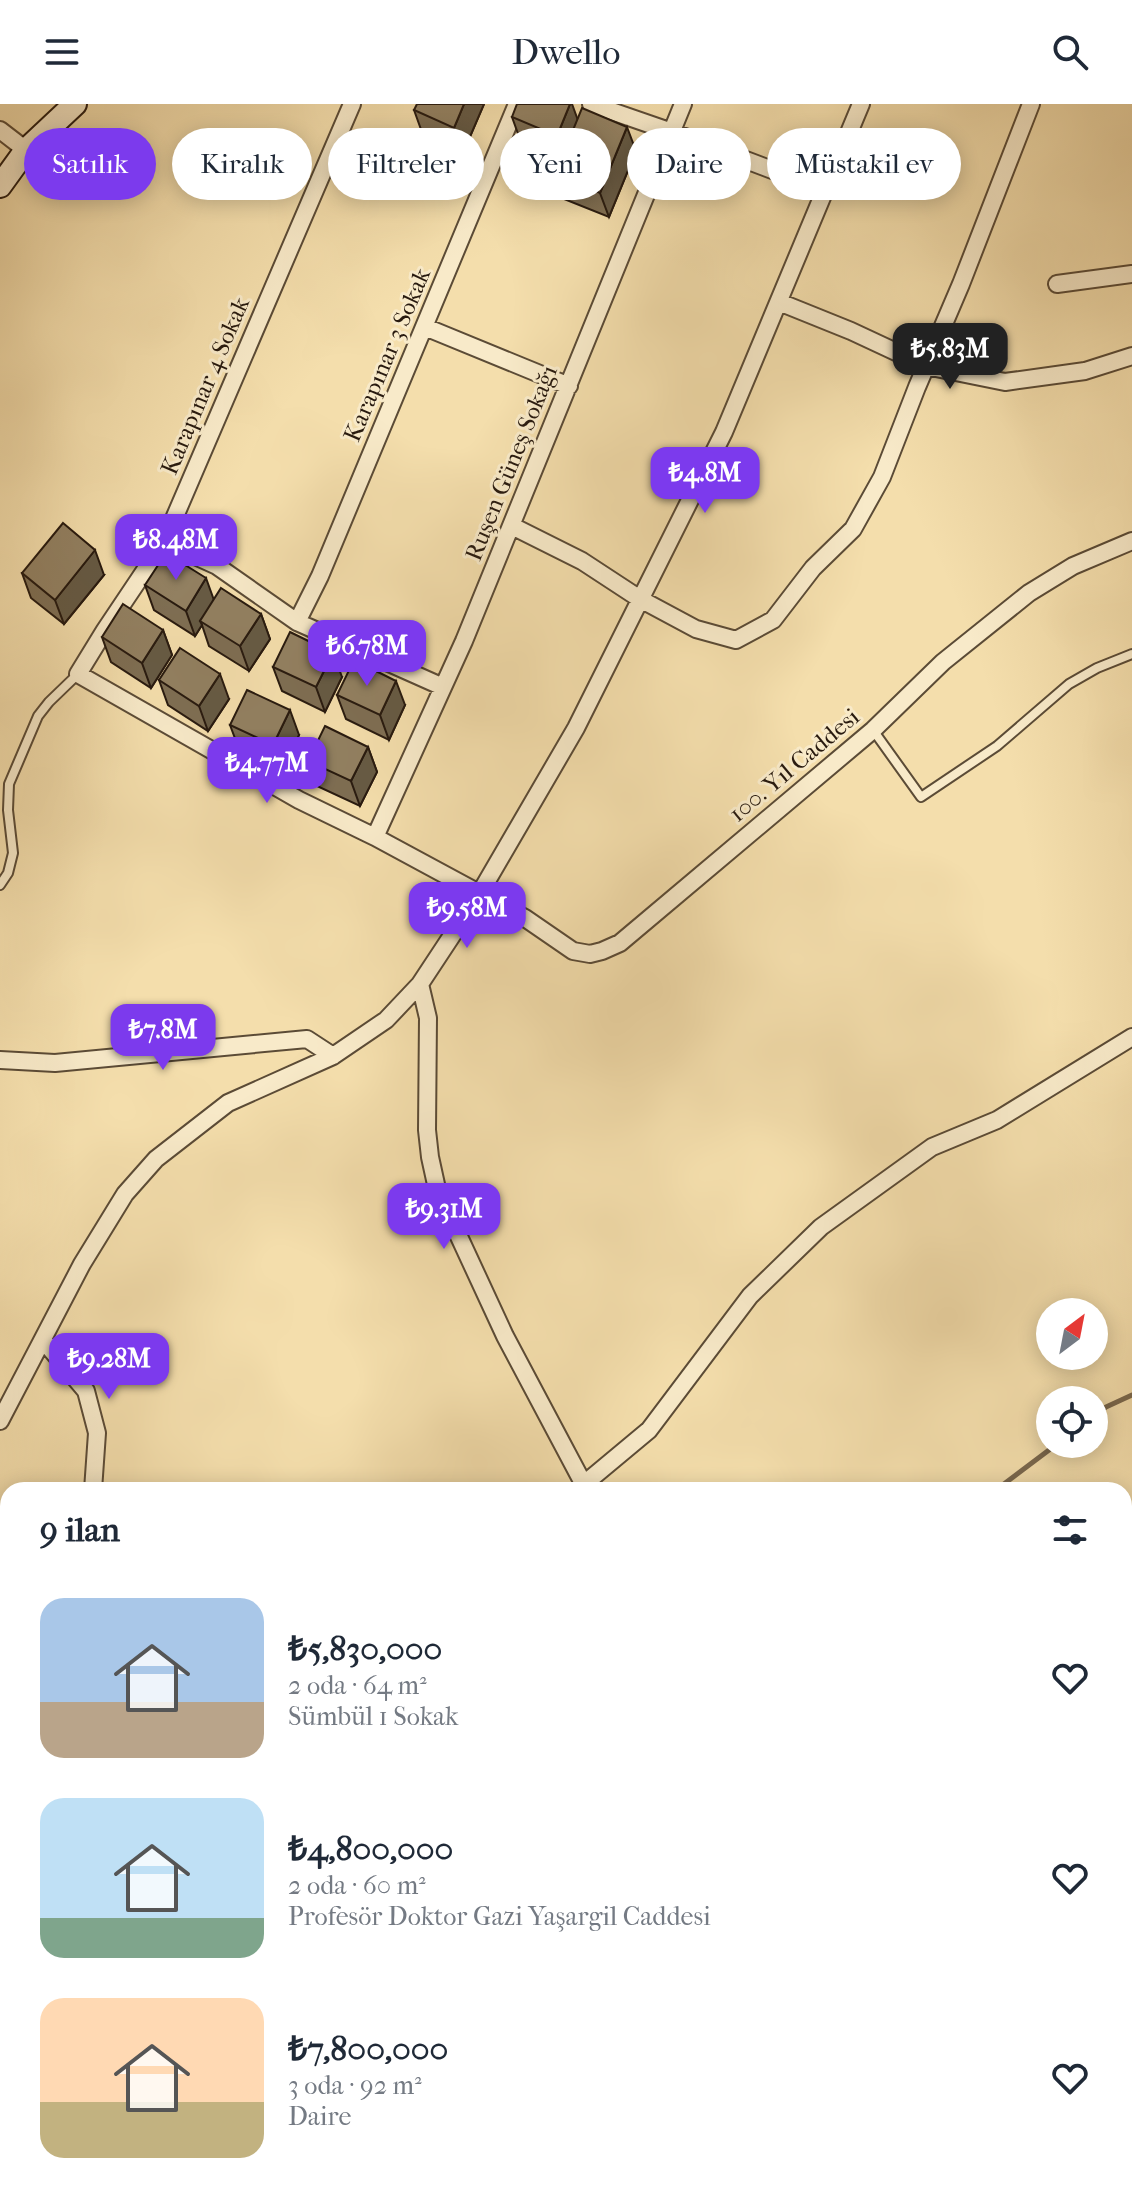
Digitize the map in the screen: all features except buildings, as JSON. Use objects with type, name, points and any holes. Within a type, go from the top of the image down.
[{"type":"main road","points":[[49,128],[75,104]]},
{"type":"main road","points":[[0,186],[24,153]]},
{"type":"street","name":"Karapınar 4 Sokak","points":[[78,674],[164,542],[352,104]]},
{"type":"street","name":"Karapınar 3 Sokak","points":[[297,622],[320,576],[517,104]]},
{"type":"street","points":[[591,104],[660,128]]},
{"type":"street","name":"Ruşen Güneş Sokağı","points":[[674,128],[683,104]]},
{"type":"street","points":[[851,128],[861,104]]},
{"type":"street","points":[[512,526],[582,561],[640,599],[696,629],[736,640],[773,620],[813,568],[853,529],[882,477],[1031,104]]},
{"type":"street","points":[[1,133],[24,149]]},
{"type":"street","name":"Ruşen Güneş Sokağı","points":[[375,837],[512,526],[644,200]]},
{"type":"street","points":[[0,1421],[82,1264],[125,1194],[156,1159],[228,1103],[333,1056],[386,1020],[420,984],[480,893],[576,728],[724,432],[821,200]]},
{"type":"street","points":[[1057,284],[1132,274]]},
{"type":"street","points":[[779,302],[926,366],[1005,382],[1085,371],[1132,356]]},
{"type":"street","points":[[425,327],[569,386]]},
{"type":"street","name":"100. Yıl Caddesi","points":[[78,674],[299,800],[525,918],[573,951],[590,954],[620,943],[873,730],[943,662],[1029,593],[1073,566],[1132,541]]},
{"type":"street","points":[[164,542],[217,566],[297,622],[443,687]]},
{"type":"street","points":[[420,984],[428,1018],[427,1130],[437,1189],[578,1482]]},
{"type":"street","points":[[586,1482],[649,1430],[750,1296],[821,1227],[932,1147],[997,1120],[1132,1037]]},
{"type":"street","points":[[0,1060],[55,1063],[307,1039],[333,1056]]},
{"type":"street","points":[[43,1340],[86,1391],[97,1433],[94,1482]]},
{"type":"lane","points":[[873,730],[921,797],[997,746],[1069,684],[1097,668],[1132,654]]},
{"type":"lane","points":[[0,885],[8,873],[13,853],[8,810],[9,784],[38,716],[78,674]]},
{"type":"waterway","points":[[1108,1406],[1132,1395]]},
{"type":"waterway","points":[[1007,1482],[1038,1458]]}]
